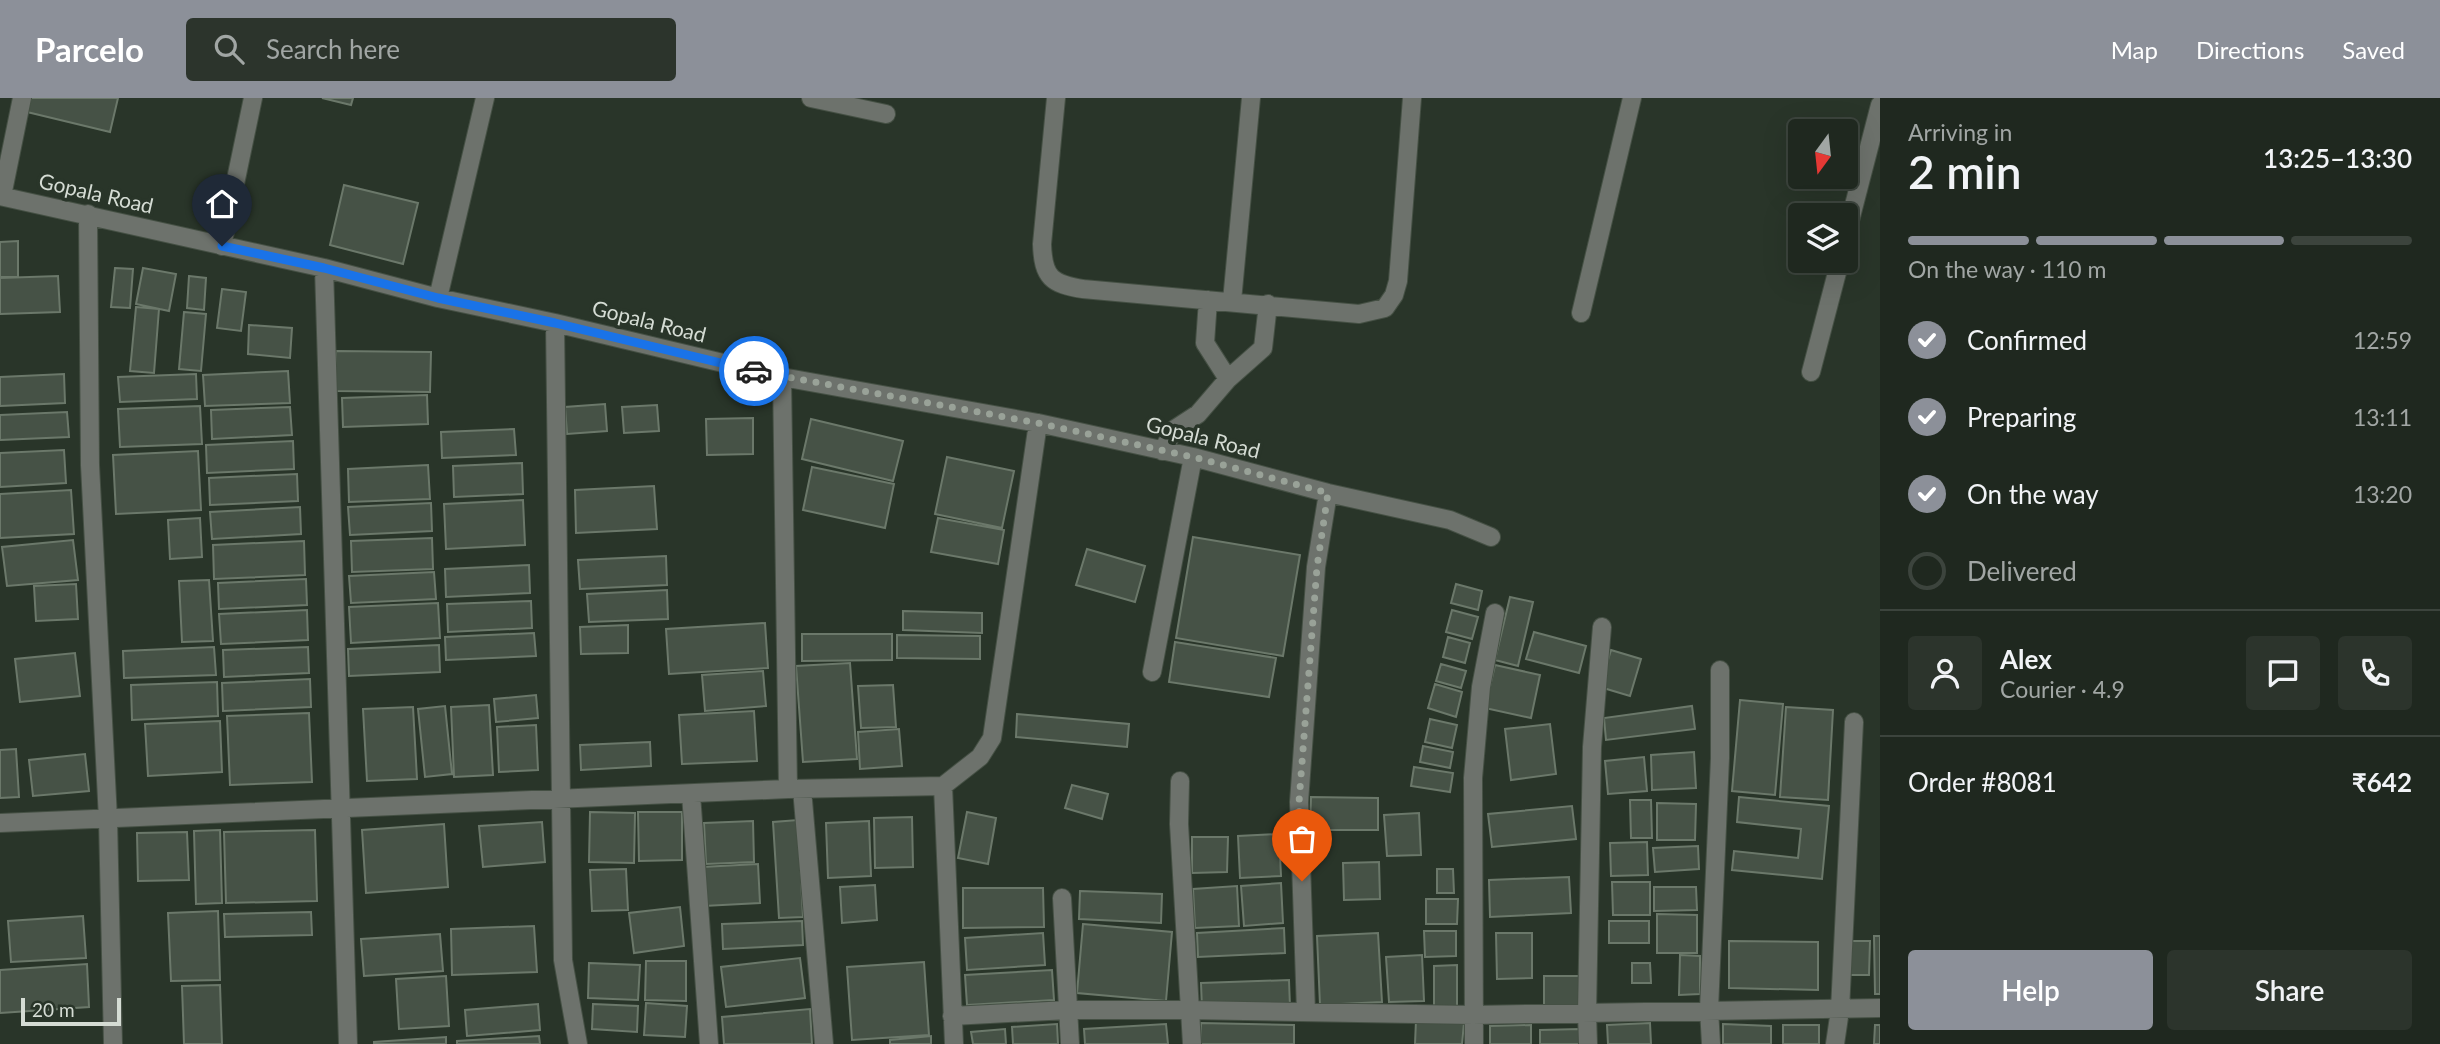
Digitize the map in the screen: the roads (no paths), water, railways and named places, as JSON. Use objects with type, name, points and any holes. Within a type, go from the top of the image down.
[{"type":"street","points":[[1,196],[22,98]]},
{"type":"street","points":[[222,246],[253,98]]},
{"type":"street","points":[[438,298],[485,98]]},
{"type":"street","points":[[811,98],[886,114]]},
{"type":"street","points":[[1056,98],[1042,244],[1048,276],[1061,285],[1083,289],[1359,314],[1385,308],[1394,296],[1398,281],[1412,98]]},
{"type":"street","points":[[1232,301],[1251,98]]},
{"type":"street","points":[[1581,313],[1632,98]]},
{"type":"street","points":[[1855,203],[1880,105]]},
{"type":"street","name":"Gopala Road","points":[[1,196],[324,268],[438,298],[782,377],[1038,423],[1193,457],[1328,493],[1450,520],[1491,537]]},
{"type":"street","points":[[88,214],[90,465],[108,818],[113,1044]]},
{"type":"street","points":[[324,268],[348,1044]]},
{"type":"street","points":[[1811,372],[1837,273]]},
{"type":"street","points":[[1208,299],[1205,343],[1228,379]]},
{"type":"street","points":[[1162,451],[1175,429],[1198,414],[1228,379],[1263,348],[1268,304]]},
{"type":"street","points":[[555,323],[564,960],[578,1044]]},
{"type":"street","points":[[782,377],[795,789],[824,1044]]},
{"type":"street","points":[[0,823],[795,789],[943,786],[980,757],[992,738],[1038,423]]},
{"type":"street","points":[[1152,672],[1193,457]]},
{"type":"street","points":[[1306,1012],[1299,802],[1317,567],[1328,493]]},
{"type":"street","points":[[1474,1044],[1473,779],[1481,687],[1495,613]]},
{"type":"street","points":[[1588,1044],[1592,747],[1602,627]]},
{"type":"street","points":[[1711,1044],[1709,1009],[1720,758],[1720,670]]},
{"type":"street","points":[[1835,1044],[1840,1010],[1854,722]]},
{"type":"street","points":[[1180,781],[1179,824],[1192,1044]]},
{"type":"street","points":[[943,786],[954,1044]]},
{"type":"street","points":[[691,794],[709,1044]]},
{"type":"street","points":[[1062,898],[1070,1044]]},
{"type":"street","points":[[952,1016],[1068,1010],[1473,1015],[1880,1008]]}]
